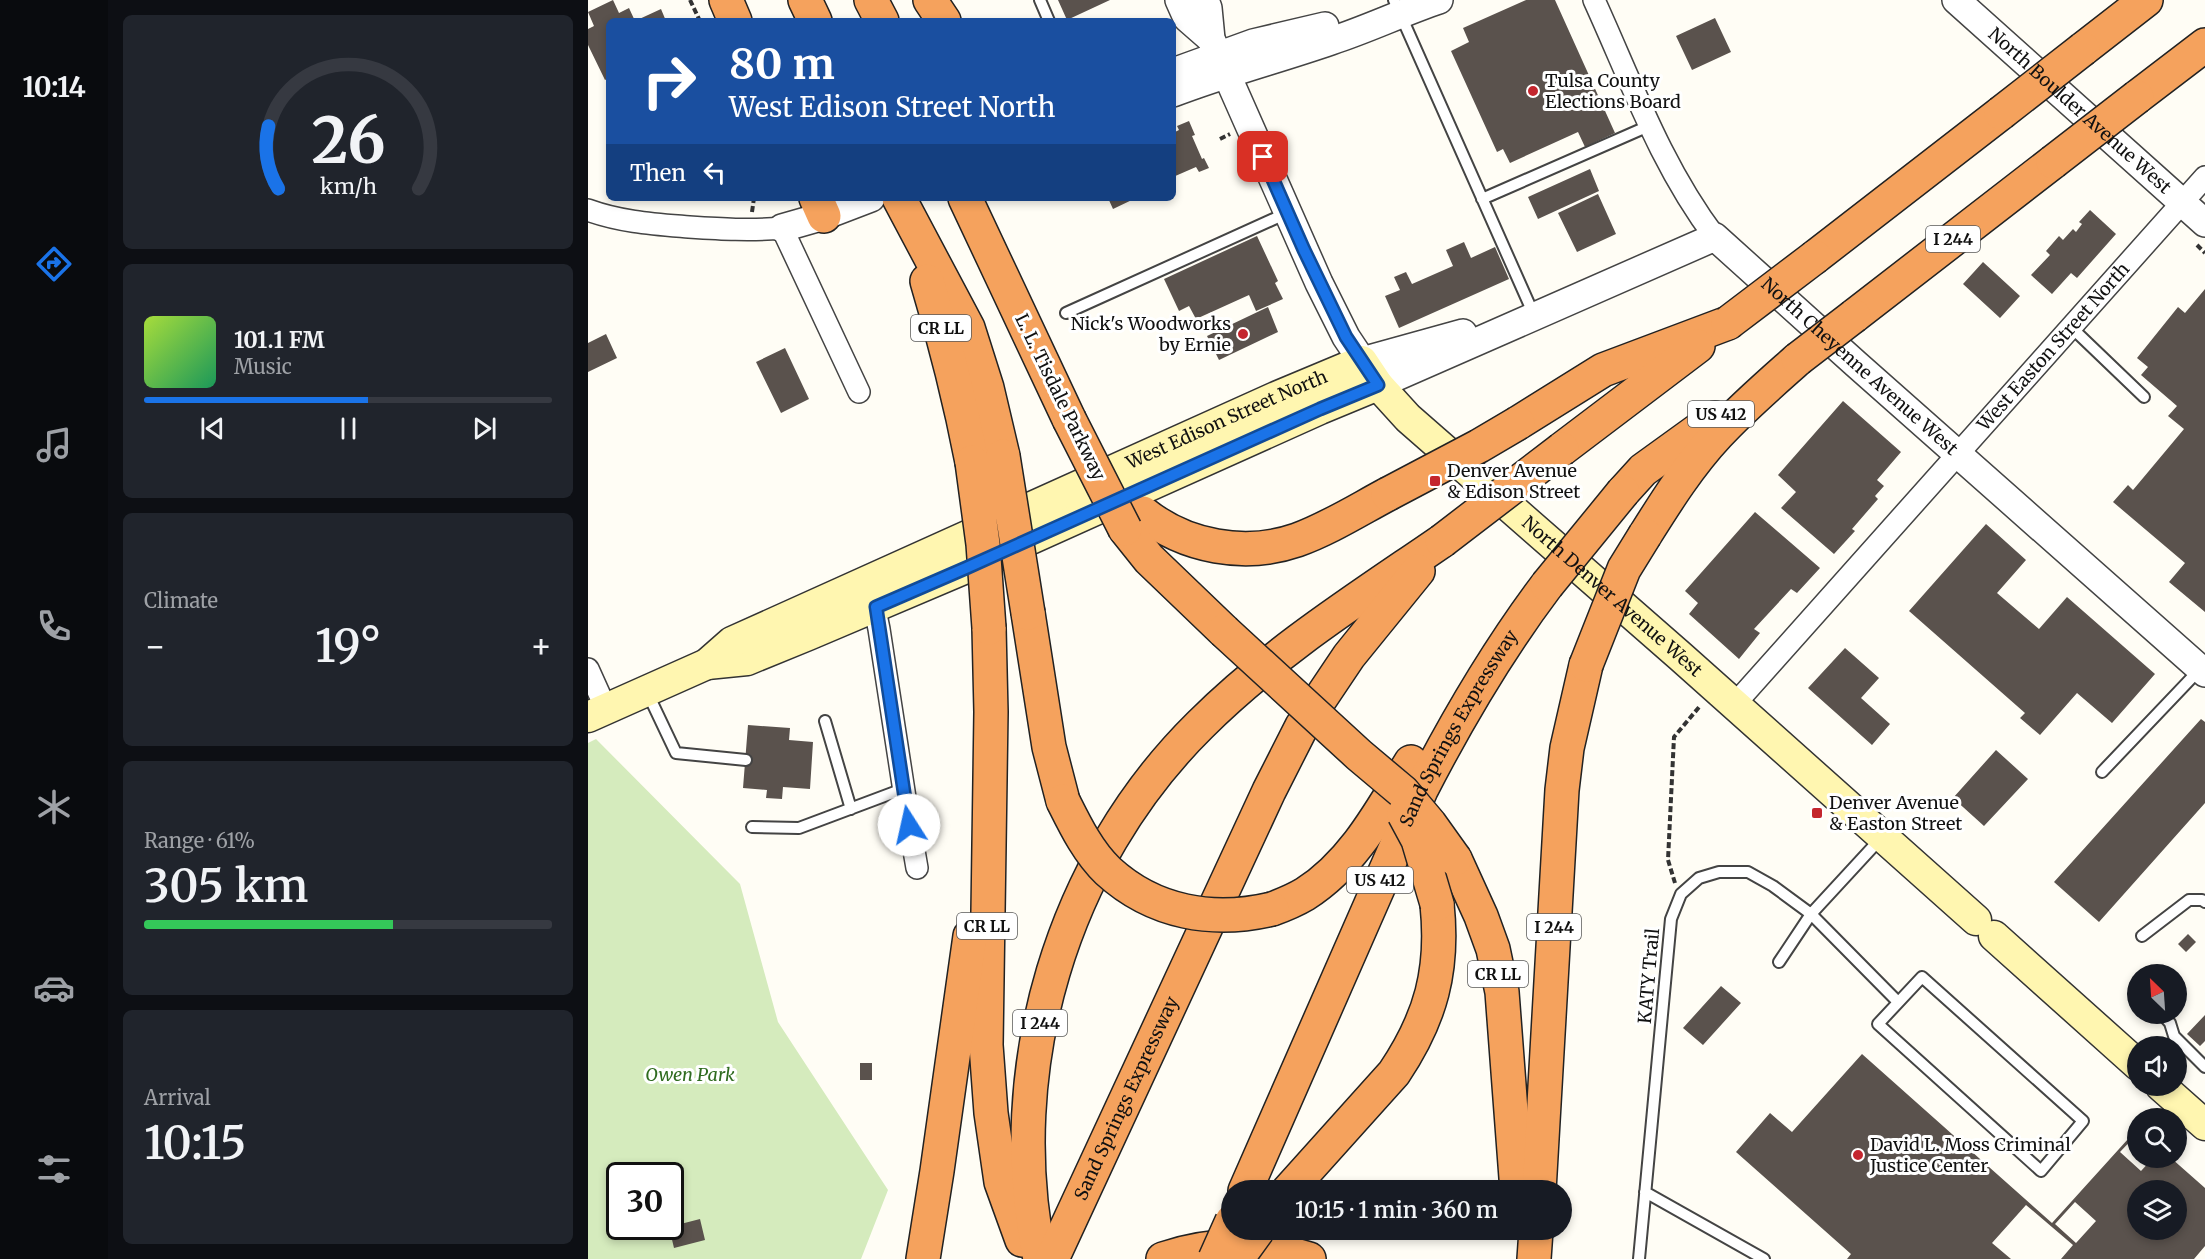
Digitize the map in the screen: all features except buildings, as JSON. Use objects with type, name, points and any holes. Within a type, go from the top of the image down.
[{"type":"highway","points":[[726,0],[734,18]]},
{"type":"highway","points":[[805,0],[813,18]]},
{"type":"highway","points":[[871,0],[880,18]]},
{"type":"highway","points":[[930,0],[942,18]]},
{"type":"highway","name":"I 244","points":[[1040,1259],[1030,1202],[1028,1162],[1031,1082],[1040,1026],[1054,966],[1068,928],[1105,848],[1125,815],[1170,756],[1228,698],[1311,631],[1442,541],[1815,257],[2145,0]]},
{"type":"highway","name":"I 244","points":[[1540,1180],[1561,800],[1567,748],[1586,665],[1624,569],[1668,497],[1717,435],[1756,395],[1798,358],[2205,45]]},
{"type":"highway","points":[[899,201],[968,328],[987,388],[987,459],[1028,613],[1049,747],[1063,801],[1088,847],[1107,870],[1128,887],[1184,912],[1202,915],[1242,915],[1272,909],[1304,895],[1337,869],[1353,851],[1474,663],[1546,585]]},
{"type":"highway","name":"L. L. Tisdale Parkway","points":[[967,201],[1069,419],[1125,529],[1149,559],[1359,755]]},
{"type":"highway","points":[[1069,419],[1120,491],[1157,524],[1193,541],[1241,549],[1271,547],[1315,533],[1479,446],[1603,370],[1728,323]]},
{"type":"highway","name":"Sand Springs Expressway","points":[[1250,1180],[1421,790],[1495,657],[1546,585],[1643,470],[1798,358]]},
{"type":"highway","name":"CR LL","points":[[987,459],[983,544],[989,628],[991,712],[986,1045],[991,1113],[1001,1182],[1029,1259]]},
{"type":"highway","name":"Sand Springs Expressway","points":[[1052,1259],[1269,791],[1302,726],[1349,656],[1442,541]]},
{"type":"highway","points":[[1298,1180],[1394,1073],[1406,1056],[1425,1018],[1437,979],[1440,945],[1437,904],[1418,840],[1401,809],[1359,755]]},
{"type":"highway","name":"CR LL","points":[[1359,755],[1403,792],[1431,824],[1455,859],[1481,916],[1502,992],[1516,1180]]},
{"type":"highway","points":[[923,1259],[989,806]]},
{"type":"highway","points":[[1215,1259],[1224,1240]]},
{"type":"highway","points":[[1237,1259],[1251,1240]]},
{"type":"highway","points":[[1520,1240],[1521,1259]]},
{"type":"highway","points":[[1534,1259],[1535,1240]]},
{"type":"highway","points":[[1163,1259],[1204,1248],[1235,1245],[1258,1247],[1309,1259]]},
{"type":"main road","name":"West Edison Street North","points":[[597,713],[707,664],[732,642],[872,593],[1276,397],[1370,373]]},
{"type":"main road","name":"North Denver Avenue West","points":[[1370,373],[1408,418],[1883,836],[2127,1055]]},
{"type":"main road","points":[[2172,1096],[2205,1125]]},
{"type":"street","name":"North Denver Avenue West","points":[[1179,0],[1187,18],[1219,56]]},
{"type":"street","name":"North Denver Avenue West","points":[[1205,0],[1219,56],[1287,213],[1346,337],[1370,373]]},
{"type":"street","points":[[1176,71],[1253,43],[1397,7],[1439,0]]},
{"type":"street","name":"North Cheyenne Avenue West","points":[[1594,0],[1682,190],[1715,237],[1957,454],[2203,669]]},
{"type":"street","name":"North Boulder Avenue West","points":[[1956,0],[2205,223]]},
{"type":"street","points":[[1176,91],[1219,56]]},
{"type":"street","name":"West Easton Street North","points":[[1734,705],[2205,177]]},
{"type":"street","points":[[588,210],[609,218],[637,223],[731,230],[782,228],[824,209],[858,201]]},
{"type":"street","points":[[782,228],[859,392]]},
{"type":"street","name":"West Edison Street North","points":[[1370,373],[1433,341],[1534,316],[1715,237]]},
{"type":"street","points":[[872,593],[917,868]]},
{"type":"street","points":[[588,669],[597,713]]},
{"type":"lane","points":[[1040,0],[1048,18]]},
{"type":"lane","points":[[1397,7],[1534,316]]},
{"type":"lane","points":[[1482,199],[1651,125]]},
{"type":"lane","points":[[1066,313],[1287,213]]},
{"type":"lane","points":[[2071,327],[2144,397]]},
{"type":"lane","points":[[2102,772],[2203,669]]},
{"type":"lane","points":[[647,691],[676,753],[746,760]]},
{"type":"lane","points":[[825,721],[851,808]]},
{"type":"lane","points":[[752,827],[798,828],[903,789]]},
{"type":"lane","points":[[1779,962],[1811,914],[1883,836]]},
{"type":"lane","points":[[1681,894],[1699,878],[1719,872],[1748,872],[1773,886],[1811,914],[1898,1001]]},
{"type":"lane","name":"KATY Trail","points":[[1639,1259],[1671,919],[1681,894]]},
{"type":"lane","points":[[2142,936],[2189,900],[2205,902]]},
{"type":"lane","points":[[1922,977],[2083,1121],[2041,1171],[1878,1024],[1898,1001],[1922,977]]},
{"type":"lane","points":[[2170,1024],[2174,1036],[2205,1067]]},
{"type":"lane","points":[[1645,1192],[1764,1259]]},
{"type":"path","points":[[690,0],[699,18]]},
{"type":"path","points":[[1681,894],[1671,876],[1668,860],[1674,737],[1697,709]]},
{"type":"green space","name":"Owen Park","points":[[596,739],[740,884],[778,1022],[888,1190],[861,1259],[588,1259],[588,743]]},
{"type":"place","name":"Tulsa County Elections Board","points":[[1533,91]]},
{"type":"place","name":"Nick's Woodworks by Ernie","points":[[1243,334]]},
{"type":"place","name":"Denver Avenue & Edison Street","points":[[1435,481]]},
{"type":"place","name":"Denver Avenue & Easton Street","points":[[1817,813]]},
{"type":"place","name":"David L. Moss Criminal Justice Center","points":[[1858,1155]]},
{"type":"route","points":[[909,825],[876,607],[1378,385],[1346,337],[1263,157]]}]
